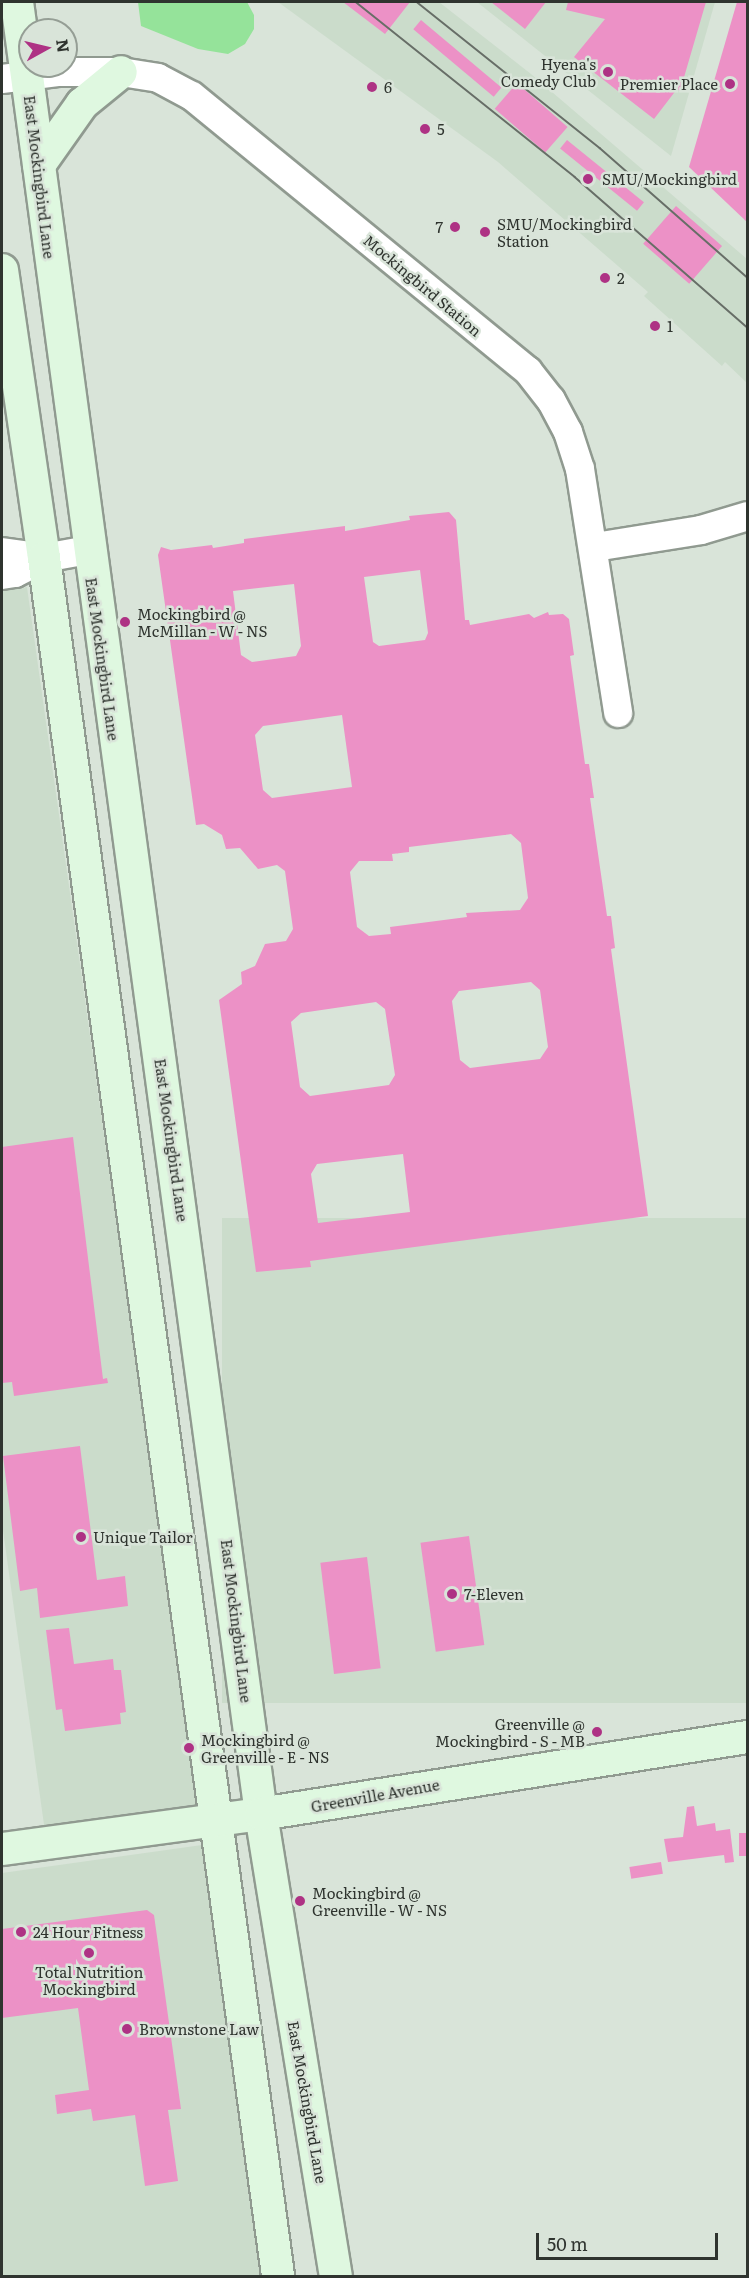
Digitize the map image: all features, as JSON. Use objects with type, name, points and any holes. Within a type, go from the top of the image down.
[{"type":"main road","name":"East Mockingbird Lane","points":[[17,2],[14,77],[39,165],[88,550],[185,1237],[261,1814],[336,2277]]},
{"type":"main road","points":[[39,165],[82,104],[121,72]]},
{"type":"main road","points":[[53,277],[3,277],[44,558],[278,2277]]},
{"type":"main road","points":[[95,936],[142,927]]},
{"type":"main road","points":[[137,1246],[185,1237]]},
{"type":"main road","name":"Greenville Avenue","points":[[2,1849],[261,1814],[747,1737]]},
{"type":"street","name":"Mockingbird Station","points":[[14,77],[121,72],[158,78],[192,96],[528,371],[551,400],[568,432],[580,469],[594,547],[618,713]]},
{"type":"street","points":[[594,547],[701,530],[747,516]]},
{"type":"street","points":[[2,575],[15,573],[44,558],[88,550]]},
{"type":"street","points":[[2,552],[44,558]]},
{"type":"shaded area","name":"SMU/Mockingbird","points":[[278,2],[439,2],[531,74],[747,259],[747,383],[725,362],[722,366],[644,296],[648,292],[498,162]]},
{"type":"shaded area","points":[[477,2],[715,2],[671,156]]},
{"type":"shaded area","points":[[27,587],[199,1811],[45,1832],[2,1523],[2,591]]},
{"type":"shaded area","points":[[222,1218],[747,1218],[747,1703],[222,1703]]},
{"type":"shaded area","points":[[202,1845],[261,2276],[2,2276],[2,1873]]},
{"type":"green space","points":[[138,2],[247,2],[254,15],[254,29],[245,44],[228,54],[198,49],[141,26]]},
{"type":"building","points":[[343,2],[410,2],[385,34]]},
{"type":"building","points":[[491,2],[546,2],[525,29]]},
{"type":"building","points":[[568,2],[706,2],[680,91],[677,89],[654,119],[574,57],[605,19],[566,10]]},
{"type":"building","name":"Premier Place","points":[[737,2],[748,2],[748,223],[689,167]]},
{"type":"building","points":[[421,20],[501,87],[494,97],[413,29]]},
{"type":"building","points":[[517,83],[568,127],[545,153],[495,109]]},
{"type":"building","points":[[567,140],[644,202],[637,211],[560,149]]},
{"type":"building","points":[[676,206],[722,246],[689,284],[643,244]]},
{"type":"building","points":[[449,512],[456,520],[465,620],[469,620],[470,625],[529,614],[534,618],[548,612],[549,615],[563,614],[569,619],[574,655],[570,656],[585,764],[589,764],[594,798],[590,798],[607,916],[611,916],[615,948],[611,949],[648,1216],[310,1261],[311,1267],[256,1272],[219,1000],[242,984],[241,972],[255,966],[265,944],[286,941],[293,929],[285,871],[277,865],[258,869],[240,848],[226,849],[222,835],[204,824],[196,825],[158,555],[161,547],[171,550],[212,545],[213,548],[244,543],[244,539],[345,526],[345,531],[410,520],[409,516]],"holes":[[[420,570],[428,633],[425,640],[379,646],[373,642],[364,577]],[[294,584],[301,646],[296,656],[252,662],[241,655],[233,591]],[[342,715],[352,787],[272,798],[263,790],[255,735],[263,726]],[[511,834],[521,843],[528,898],[520,910],[466,913],[467,917],[390,927],[391,934],[369,936],[357,927],[350,872],[359,861],[393,861],[392,854],[409,852],[409,847]],[[531,982],[540,990],[548,1047],[540,1059],[470,1068],[460,1060],[452,1001],[459,991]],[[376,1002],[385,1009],[395,1075],[389,1085],[310,1096],[300,1087],[291,1022],[301,1013]],[[403,1154],[410,1212],[318,1223],[311,1174],[317,1164]]]},
{"type":"building","points":[[73,1137],[103,1379],[107,1378],[108,1383],[14,1396],[12,1382],[2,1383],[2,1147]]},
{"type":"building","points":[[80,1446],[97,1580],[125,1576],[128,1606],[40,1618],[37,1588],[20,1591],[3,1456]]},
{"type":"building","name":"7-Eleven","points":[[469,1536],[484,1645],[436,1652],[420,1543]]},
{"type":"building","points":[[367,1557],[381,1668],[334,1674],[320,1563]]},
{"type":"building","points":[[69,1628],[74,1664],[113,1659],[114,1670],[121,1670],[126,1712],[120,1713],[121,1724],[65,1731],[62,1709],[56,1710],[46,1630]]},
{"type":"building","points":[[694,1806],[697,1826],[715,1823],[716,1831],[730,1829],[734,1862],[725,1863],[724,1855],[668,1862],[664,1839],[683,1837],[687,1807]]},
{"type":"building","points":[[739,1833],[748,1833],[748,1856],[739,1856]]},
{"type":"building","points":[[661,1862],[663,1874],[631,1879],[629,1867]]},
{"type":"building","points":[[147,1910],[154,1915],[181,2109],[168,2110],[178,2181],[145,2186],[135,2115],[93,2121],[91,2109],[57,2114],[55,2095],[89,2090],[78,2008],[2,2018],[2,1929]]},
{"type":"tram line","points":[[356,2],[575,177],[748,328]]},
{"type":"tram line","points":[[417,2],[600,148],[748,278]]},
{"type":"place","name":"Hyena's Comedy Club","points":[[608,72]]},
{"type":"place","name":"Premier Place","points":[[730,84]]},
{"type":"place","name":"6","points":[[372,87]]},
{"type":"place","name":"5","points":[[425,129]]},
{"type":"place","name":"SMU/Mockingbird","points":[[588,179]]},
{"type":"place","name":"7","points":[[455,227]]},
{"type":"place","name":"SMU/Mockingbird Station","points":[[485,232]]},
{"type":"place","name":"2","points":[[605,278]]},
{"type":"place","name":"1","points":[[655,326]]},
{"type":"place","name":"Mockingbird @ McMillan - W - NS","points":[[125,622]]},
{"type":"place","name":"Unique Tailor","points":[[81,1537]]},
{"type":"place","name":"7-Eleven","points":[[452,1594]]},
{"type":"place","name":"Greenville @ Mockingbird - S - MB","points":[[597,1732]]},
{"type":"place","name":"Mockingbird @ Greenville - E - NS","points":[[189,1748]]},
{"type":"place","name":"Mockingbird @ Greenville - W - NS","points":[[300,1901]]},
{"type":"place","name":"24 Hour Fitness","points":[[21,1932]]},
{"type":"place","name":"Total Nutrition Mockingbird","points":[[89,1953]]},
{"type":"place","name":"Brownstone Law","points":[[127,2029]]}]
